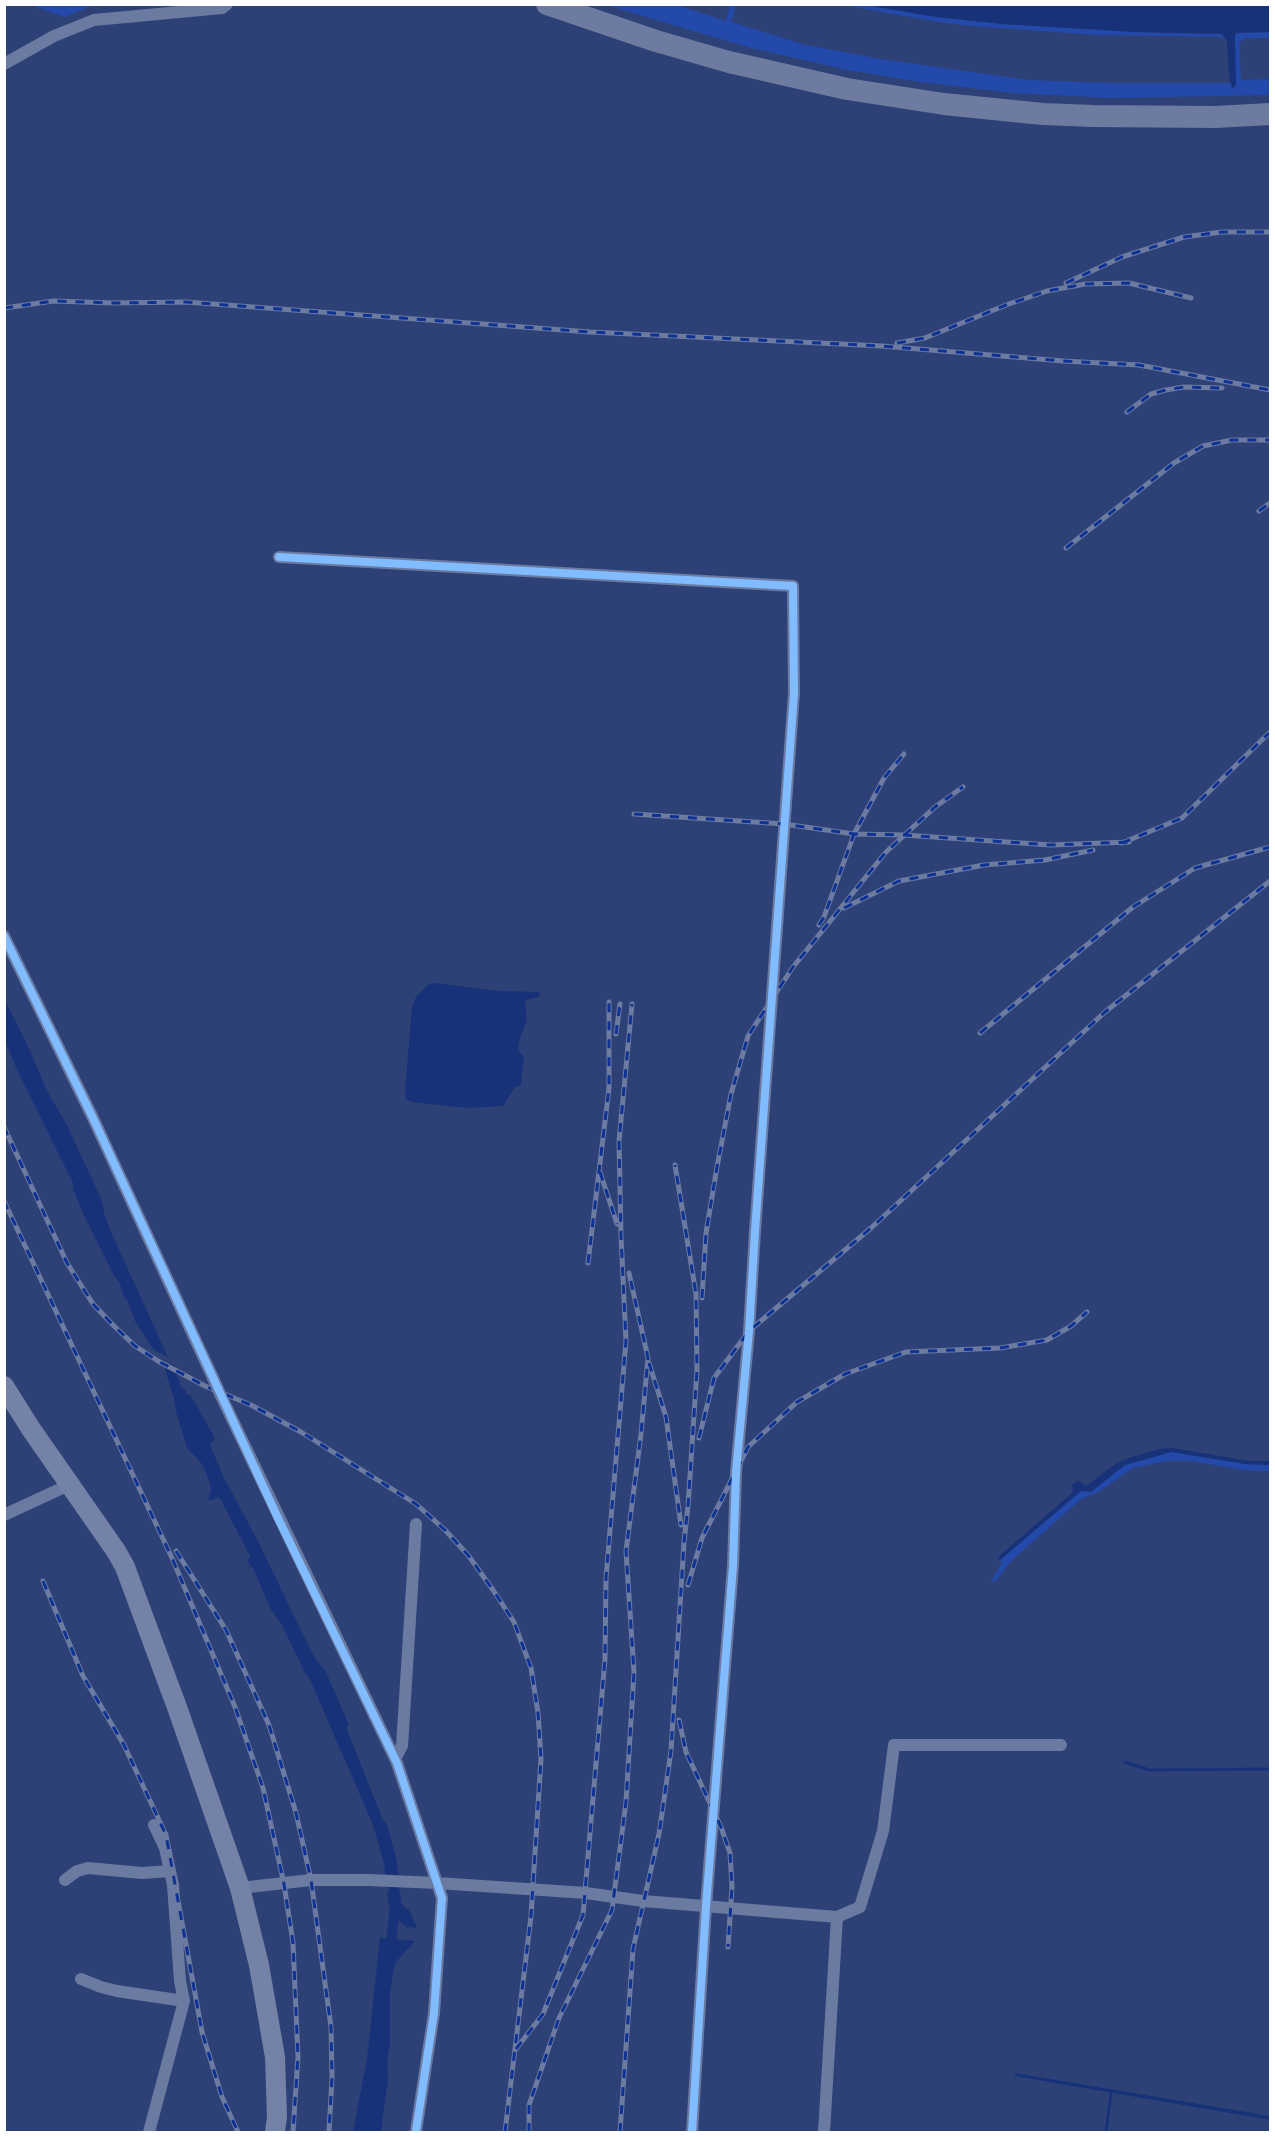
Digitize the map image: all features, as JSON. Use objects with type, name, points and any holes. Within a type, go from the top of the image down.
[{"type":"highway","points":[[548,4],[656,41],[750,68],[847,89],[944,104],[1043,114],[1093,116],[1173,117],[1270,114]]},
{"type":"main road","points":[[4,1386],[125,1567],[178,1710],[240,1888],[259,1965],[272,2029],[277,2086],[275,2133]]},
{"type":"street","points":[[4,64],[54,36],[94,20],[187,8],[222,8],[227,4]]},
{"type":"street","points":[[279,557],[793,586],[794,693],[749,1331],[736,1472],[733,1566],[706,1906],[692,2133]]},
{"type":"street","points":[[4,936],[93,1118],[221,1396],[395,1759],[442,1898],[434,2013],[416,2131]]},
{"type":"street","points":[[4,1515],[71,1484]]},
{"type":"street","points":[[395,1759],[402,1746],[416,1524]]},
{"type":"street","points":[[240,1888],[311,1880],[437,1882],[586,1893],[643,1901],[837,1917],[860,1907],[882,1832],[894,1745],[1061,1745]]},
{"type":"street","points":[[149,2133],[184,2001],[180,1981],[173,1885],[165,1848],[154,1825]]},
{"type":"street","points":[[65,1880],[77,1871],[88,1868],[142,1873],[170,1871]]},
{"type":"street","points":[[824,2133],[837,1917]]},
{"type":"street","points":[[81,1979],[109,1989],[184,2001]]},
{"type":"shaded area","points":[[30,5],[93,5],[65,17]]},
{"type":"shaded area","points":[[606,5],[677,5],[726,21],[730,5],[736,5],[731,22],[806,45],[881,59],[1029,80],[1108,83],[1231,83],[1232,88],[1235,35],[1237,33],[1270,32],[1270,38],[1245,38],[1239,43],[1241,80],[1270,79],[1270,95],[1112,98],[1014,93],[921,82],[848,70],[751,48]]},
{"type":"shaded area","points":[[843,5],[866,5],[936,17],[1003,24],[1134,32],[1222,34],[1226,37],[1098,35],[972,26]]},
{"type":"shaded area","points":[[866,5],[1270,5],[1270,32],[1237,33],[1235,35],[1236,84],[1232,88],[1229,77],[1227,41],[1222,34],[1134,32],[1003,24],[936,17]]},
{"type":"shaded area","points":[[429,984],[498,991],[540,992],[539,997],[525,1000],[527,1020],[518,1050],[524,1057],[521,1085],[515,1087],[503,1106],[468,1108],[412,1102],[406,1099],[412,1007],[416,997]]},
{"type":"shaded area","points":[[5,1000],[102,1201],[110,1230],[168,1357],[154,1350],[135,1321],[120,1284],[82,1211],[73,1189],[73,1183],[18,1072],[5,1041]]},
{"type":"shaded area","points":[[172,1382],[186,1390],[186,1394],[191,1396],[215,1438],[210,1445],[224,1478],[259,1543],[316,1660],[325,1670],[349,1725],[346,1727],[382,1818],[387,1825],[400,1882],[386,1882],[384,1863],[373,1825],[309,1677],[282,1625],[271,1610],[253,1568],[250,1566],[248,1560],[250,1556],[219,1497],[208,1501],[211,1489],[209,1480],[202,1464],[187,1448],[176,1412]]},
{"type":"shaded area","points":[[1173,1448],[1249,1461],[1270,1461],[1270,1465],[1245,1464],[1171,1452],[1125,1465],[1091,1492],[1081,1491],[999,1559],[998,1557],[1071,1494],[1072,1485],[1075,1482],[1079,1481],[1086,1486],[1114,1465],[1129,1458],[1159,1449]]},
{"type":"shaded area","points":[[1171,1452],[1245,1464],[1270,1465],[1270,1471],[1244,1470],[1191,1461],[1166,1461],[1133,1468],[1098,1492],[1081,1499],[1010,1562],[996,1581],[991,1581],[1002,1563],[1000,1560],[1081,1491],[1125,1465]]},
{"type":"shaded area","points":[[387,1892],[400,1893],[400,1901],[405,1908],[409,1909],[417,1928],[406,1927],[394,1916],[389,1906]]},
{"type":"shaded area","points":[[380,1938],[415,1941],[394,1967],[390,1992],[388,2078],[381,2132],[353,2132],[367,2059]]},
{"type":"shaded area","points":[[1015,2073],[1270,2116],[1270,2120],[1015,2076]]},
{"type":"waterway","points":[[170,1369],[179,1398]]},
{"type":"waterway","points":[[1125,1762],[1149,1770],[1270,1769]]},
{"type":"waterway","points":[[390,1874],[396,1897],[390,1951]]},
{"type":"waterway","points":[[1106,2132],[1111,2094]]},
{"type":"railway","points":[[1066,283],[1122,257],[1184,237],[1222,232],[1270,232]]},
{"type":"railway","points":[[897,343],[925,338],[1047,291],[1085,284],[1129,283],[1191,298]]},
{"type":"railway","points":[[4,308],[54,301],[186,302],[590,332],[882,346],[1139,365],[1270,390]]},
{"type":"railway","points":[[1127,412],[1151,394],[1166,390],[1184,387],[1222,388]]},
{"type":"railway","points":[[1066,548],[1174,463],[1203,446],[1232,440],[1270,440]]},
{"type":"railway","points":[[1259,511],[1270,503]]},
{"type":"railway","points":[[1122,843],[1182,818],[1269,733]]},
{"type":"railway","points":[[819,925],[854,834],[884,778],[904,754]]},
{"type":"railway","points":[[702,1298],[706,1233],[717,1167],[731,1094],[748,1036],[793,967],[886,852],[935,807],[963,787]]},
{"type":"railway","points":[[634,814],[784,824],[854,834],[1051,845],[1129,842]]},
{"type":"railway","points":[[980,1033],[1133,907],[1195,868],[1270,847]]},
{"type":"railway","points":[[844,908],[899,881],[984,865],[1045,860],[1093,850]]},
{"type":"railway","points":[[699,1438],[714,1378],[749,1331],[871,1228],[1105,1012],[1270,881]]},
{"type":"railway","points":[[588,1263],[609,1088],[609,1002]]},
{"type":"railway","points":[[616,1034],[620,1004]]},
{"type":"railway","points":[[516,2049],[543,2014],[583,1915],[605,1659],[606,1578],[626,1341],[619,1141],[632,1004]]},
{"type":"railway","points":[[4,1127],[67,1263],[93,1304],[113,1325],[135,1346],[158,1361],[205,1386],[251,1405],[301,1432],[416,1504],[468,1555],[514,1622],[531,1668],[538,1713],[541,1759],[531,1916],[505,2132]]},
{"type":"railway","points":[[620,2132],[633,1949],[659,1834],[671,1751],[697,1370],[696,1294],[675,1165]]},
{"type":"railway","points":[[600,1172],[617,1224]]},
{"type":"railway","points":[[4,1201],[172,1558],[235,1707],[263,1788],[284,1884],[293,1943],[298,2057],[293,2132]]},
{"type":"railway","points":[[529,2132],[529,2105],[559,2018],[612,1910],[626,1802],[634,1672],[626,1551],[648,1358],[629,1273]]},
{"type":"railway","points":[[688,1585],[702,1538],[748,1447],[797,1402],[845,1374],[906,1352],[1000,1348],[1047,1340],[1071,1326],[1087,1312]]},
{"type":"railway","points":[[649,1363],[666,1417],[681,1525]]},
{"type":"railway","points":[[176,1551],[226,1630],[269,1725],[296,1813],[311,1880],[331,2027],[332,2078],[329,2132]]},
{"type":"railway","points":[[43,1581],[83,1676],[124,1745],[166,1835],[202,2032],[222,2097],[238,2132]]},
{"type":"railway","points":[[679,1720],[686,1752],[721,1827],[730,1853],[732,1887],[728,1947]]},
{"type":"cycle path","points":[[279,557],[793,586],[794,693],[749,1331],[736,1472],[733,1566],[706,1906],[692,2132]]},
{"type":"cycle path","points":[[4,936],[93,1118],[277,1516],[397,1763],[442,1898],[434,2013],[416,2131]]}]
